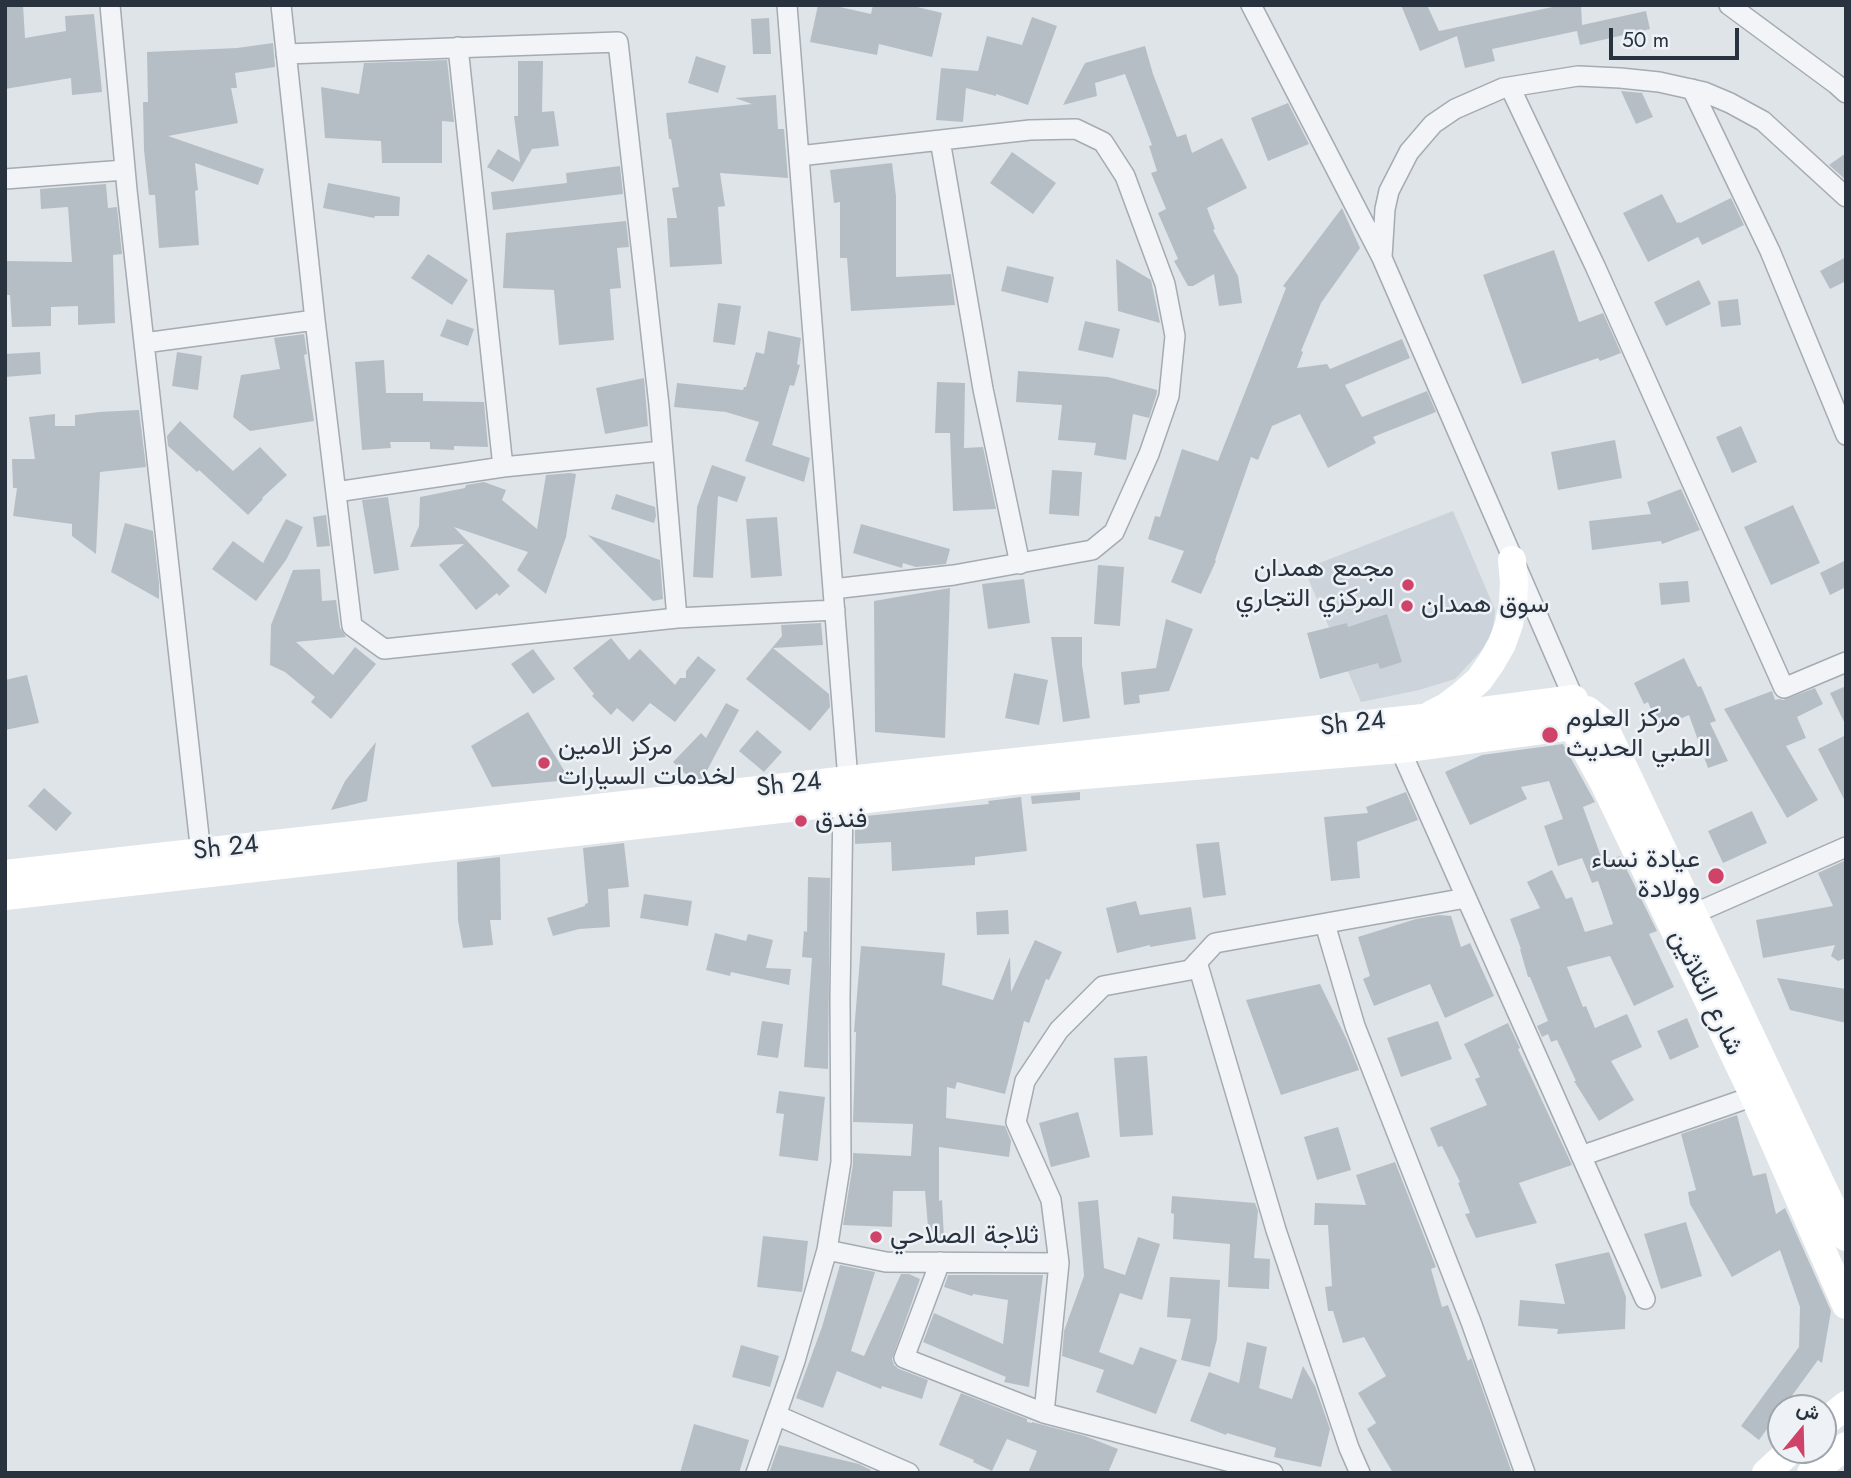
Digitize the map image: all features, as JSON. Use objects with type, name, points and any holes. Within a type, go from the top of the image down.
[{"type":"street","points":[[110,5],[125,170],[202,863]]},
{"type":"street","points":[[281,5],[352,626],[384,649],[677,618],[835,610]]},
{"type":"street","points":[[756,1473],[795,1361],[827,1250],[841,1162],[839,998],[846,791],[835,610],[787,5]]},
{"type":"street","points":[[1251,5],[1382,258],[1512,560],[1574,713]]},
{"type":"street","points":[[1729,5],[1846,93]]},
{"type":"street","points":[[286,54],[618,42],[659,405],[677,618]]},
{"type":"street","points":[[458,47],[503,467]]},
{"type":"street","points":[[1382,258],[1385,209],[1390,191],[1401,167],[1433,124],[1455,110],[1510,87],[1578,76],[1659,82],[1704,92],[1730,103],[1762,121],[1846,197]]},
{"type":"street","points":[[1510,87],[1595,266],[1784,688],[1846,662]]},
{"type":"street","points":[[1692,89],[1770,251],[1846,435]]},
{"type":"street","points":[[799,156],[1030,130],[1076,130],[1103,142],[1125,176],[1165,284],[1175,336],[1169,396],[1149,454],[1114,532],[1092,550],[954,575],[833,589]]},
{"type":"street","points":[[940,140],[983,389],[1020,564]]},
{"type":"street","points":[[5,179],[125,170]]},
{"type":"street","points":[[144,344],[315,320]]},
{"type":"street","points":[[336,492],[503,467],[663,450]]},
{"type":"street","points":[[1427,717],[1455,701],[1479,680],[1502,644],[1513,603],[1512,560]]},
{"type":"street","name":"Sh 24","points":[[846,791],[1012,781],[1400,749],[1574,713]]},
{"type":"street","name":"Sh 24","points":[[5,896],[202,863],[846,791],[1427,717],[1574,713]]},
{"type":"street","name":"شارع الثلاثين","points":[[1574,713],[1602,722],[1846,1237]]},
{"type":"street","name":"شارع الثلاثين","points":[[1574,713],[1604,783],[1754,1096],[1846,1305]]},
{"type":"street","points":[[1400,749],[1645,1299]]},
{"type":"street","points":[[1693,914],[1846,847]]},
{"type":"street","name":"Sh 24","points":[[5,874],[202,863]]},
{"type":"street","points":[[1044,1413],[1059,1263],[1051,1200],[1016,1122],[1025,1081],[1059,1030],[1103,986],[1191,970],[1215,943],[1466,898]]},
{"type":"street","points":[[1325,924],[1355,1026],[1471,1322],[1525,1473]]},
{"type":"street","points":[[1197,962],[1276,1230],[1349,1448],[1360,1473]]},
{"type":"street","points":[[1581,1156],[1754,1096]]},
{"type":"street","points":[[827,1250],[886,1262],[1059,1263]]},
{"type":"street","points":[[940,1262],[904,1358],[1044,1413],[1273,1473]]},
{"type":"street","points":[[776,1415],[909,1473]]},
{"type":"street","points":[[1811,1473],[1846,1446]]},
{"type":"shaded area","name":"سوق همدان","points":[[1453,511],[1495,610],[1493,629],[1483,649],[1455,679],[1419,690],[1361,702],[1304,569]]},
{"type":"building","points":[[5,5],[23,5],[25,38],[66,31],[65,16],[94,14],[102,92],[72,95],[71,78],[5,89]]},
{"type":"building","points":[[818,5],[831,5],[871,14],[873,5],[909,5],[942,13],[932,57],[879,44],[877,55],[810,42]]},
{"type":"building","points":[[1401,5],[1427,5],[1439,31],[1562,5],[1581,5],[1582,25],[1646,11],[1650,29],[1580,45],[1577,31],[1492,49],[1495,61],[1465,68],[1457,36],[1420,51]]},
{"type":"building","points":[[1032,17],[1057,26],[1028,105],[996,94],[966,88],[963,122],[936,120],[941,68],[978,71],[987,36],[1022,45]]},
{"type":"building","points":[[769,18],[771,54],[753,54],[751,19]]},
{"type":"building","points":[[273,43],[275,67],[235,73],[237,88],[231,88],[238,123],[168,136],[264,169],[258,185],[195,163],[199,245],[159,248],[155,195],[149,195],[144,150],[143,102],[148,102],[147,52],[237,48]]},
{"type":"building","points":[[1145,46],[1177,137],[1186,134],[1192,153],[1222,138],[1247,188],[1207,208],[1215,229],[1213,230],[1238,276],[1242,303],[1219,306],[1214,274],[1188,286],[1174,261],[1178,259],[1158,213],[1166,209],[1151,173],[1157,171],[1149,146],[1152,145],[1125,74],[1095,83],[1097,96],[1063,105],[1085,63]]},
{"type":"building","points":[[696,56],[726,66],[718,93],[688,83]]},
{"type":"building","points":[[447,60],[454,122],[442,121],[442,163],[382,163],[381,141],[325,138],[321,87],[359,94],[364,63]]},
{"type":"building","points":[[518,61],[543,61],[542,112],[554,111],[559,146],[532,149],[513,182],[487,167],[498,149],[520,162],[514,116],[518,116]]},
{"type":"building","points":[[1621,91],[1642,93],[1653,117],[1636,124]]},
{"type":"building","points":[[776,95],[778,129],[784,129],[788,178],[720,173],[725,206],[718,207],[722,264],[670,267],[667,218],[677,218],[672,188],[679,187],[666,113],[752,104],[735,98]]},
{"type":"building","points":[[1288,103],[1309,144],[1268,161],[1251,118]]},
{"type":"building","points":[[1012,152],[1056,183],[1033,214],[990,183]]},
{"type":"building","points":[[1846,153],[1846,180],[1829,165]]},
{"type":"building","points":[[892,163],[896,196],[896,277],[951,274],[955,305],[851,311],[847,258],[840,258],[840,202],[834,203],[830,170]]},
{"type":"building","points":[[620,166],[623,194],[493,210],[491,192],[567,183],[566,173]]},
{"type":"building","points":[[328,183],[400,197],[399,216],[374,218],[323,208]]},
{"type":"building","points":[[106,184],[108,208],[117,207],[122,254],[113,255],[115,323],[78,325],[78,306],[51,307],[51,326],[12,327],[10,295],[5,295],[5,261],[72,262],[68,207],[41,209],[40,189]]},
{"type":"building","points":[[1662,194],[1677,223],[1731,198],[1744,225],[1702,245],[1698,237],[1648,262],[1623,213]]},
{"type":"building","points":[[1342,208],[1360,248],[1321,303],[1301,351],[1303,352],[1297,368],[1327,364],[1330,369],[1402,339],[1410,358],[1345,385],[1362,417],[1427,391],[1436,412],[1373,437],[1376,443],[1328,468],[1300,414],[1272,426],[1258,460],[1251,457],[1216,561],[1201,594],[1171,582],[1184,551],[1148,539],[1155,516],[1160,517],[1182,449],[1218,461],[1286,288],[1283,286]]},
{"type":"building","points":[[626,221],[629,247],[617,248],[621,288],[610,289],[614,340],[559,345],[554,290],[503,288],[506,233]]},
{"type":"building","points":[[1554,250],[1579,322],[1603,313],[1621,353],[1600,361],[1598,358],[1522,384],[1483,275]]},
{"type":"building","points":[[428,254],[468,280],[452,305],[411,278]]},
{"type":"building","points":[[1846,257],[1846,281],[1830,289],[1820,271]]},
{"type":"building","points":[[1116,259],[1151,280],[1160,323],[1118,311]]},
{"type":"building","points":[[1007,266],[1054,277],[1048,303],[1001,291]]},
{"type":"building","points":[[1699,280],[1711,304],[1666,326],[1654,302]]},
{"type":"building","points":[[1738,299],[1741,325],[1721,327],[1718,301]]},
{"type":"building","points":[[718,303],[741,306],[735,345],[713,342]]},
{"type":"building","points":[[447,319],[474,329],[468,346],[440,336]]},
{"type":"building","points":[[1085,321],[1120,329],[1113,358],[1078,350]]},
{"type":"building","points":[[768,331],[801,338],[797,364],[800,365],[794,386],[790,385],[772,445],[810,458],[804,482],[745,461],[759,422],[726,412],[674,407],[677,383],[743,390],[756,352],[764,354]]},
{"type":"building","points":[[304,334],[307,354],[304,355],[314,421],[250,431],[233,417],[241,375],[280,369],[274,338]]},
{"type":"building","points":[[40,352],[41,374],[5,377],[5,354]]},
{"type":"building","points":[[177,352],[202,356],[198,390],[172,386]]},
{"type":"building","points":[[384,360],[386,393],[423,393],[423,401],[484,402],[488,447],[454,446],[454,450],[430,449],[430,442],[390,442],[391,448],[362,450],[355,362]]},
{"type":"building","points":[[1018,371],[1108,377],[1157,390],[1157,393],[1149,418],[1133,414],[1126,460],[1094,455],[1096,443],[1058,440],[1062,405],[1016,402]]},
{"type":"building","points":[[644,378],[648,426],[605,434],[596,388]]},
{"type":"building","points":[[937,382],[965,383],[964,448],[983,447],[996,509],[953,511],[950,433],[935,433]]},
{"type":"building","points":[[139,410],[146,467],[100,472],[96,554],[72,536],[72,524],[13,516],[17,488],[13,488],[12,459],[35,459],[29,417],[55,414],[55,426],[75,426],[75,415]]},
{"type":"building","points":[[180,421],[233,471],[260,447],[287,475],[248,515],[168,446],[167,436]]},
{"type":"building","points":[[1741,426],[1757,462],[1732,473],[1716,437]]},
{"type":"building","points":[[1615,440],[1622,478],[1558,490],[1551,452]]},
{"type":"building","points":[[712,465],[746,477],[737,502],[718,496],[713,578],[693,577],[697,507]]},
{"type":"building","points":[[1052,470],[1082,472],[1079,516],[1049,514]]},
{"type":"building","points":[[576,474],[566,537],[546,594],[517,570],[528,552],[454,527],[510,586],[476,610],[439,565],[464,544],[410,547],[419,526],[420,497],[484,482],[506,490],[502,500],[537,529],[546,475]]},
{"type":"building","points":[[1681,489],[1700,530],[1662,544],[1661,541],[1592,550],[1589,521],[1651,514],[1647,502]]},
{"type":"building","points":[[616,494],[655,507],[654,523],[611,509]]},
{"type":"building","points":[[388,497],[399,570],[374,574],[362,500]]},
{"type":"building","points":[[1793,505],[1820,563],[1771,585],[1744,527]]},
{"type":"building","points":[[326,515],[330,546],[317,547],[313,517]]},
{"type":"building","points":[[777,517],[782,576],[751,578],[746,519]]},
{"type":"building","points":[[286,519],[303,527],[286,560],[256,601],[212,569],[233,541],[263,563]]},
{"type":"building","points":[[125,523],[153,531],[159,599],[111,572]]},
{"type":"building","points":[[861,524],[950,549],[946,564],[916,567],[903,563],[902,568],[853,553]]},
{"type":"building","points":[[588,535],[660,560],[663,599],[653,601]]},
{"type":"building","points":[[1846,560],[1846,587],[1830,595],[1820,573]]},
{"type":"building","points":[[1098,565],[1124,567],[1120,626],[1094,624]]},
{"type":"building","points":[[320,569],[322,601],[336,600],[340,628],[346,637],[296,642],[333,675],[355,647],[376,664],[331,719],[311,702],[315,697],[285,672],[270,665],[271,625],[293,570]]},
{"type":"building","points":[[1024,579],[1030,623],[988,629],[982,584]]},
{"type":"building","points":[[1688,581],[1690,602],[1661,605],[1659,583]]},
{"type":"building","points":[[950,588],[945,738],[875,732],[874,601]]},
{"type":"building","points":[[1387,614],[1402,662],[1380,669],[1378,663],[1320,679],[1307,633],[1347,623],[1348,627]]},
{"type":"building","points":[[1166,619],[1193,629],[1169,691],[1139,695],[1140,703],[1124,705],[1121,672],[1156,668]]},
{"type":"building","points":[[821,623],[823,645],[773,648],[829,694],[830,707],[810,731],[746,679],[782,636],[781,625]]},
{"type":"building","points":[[1051,637],[1082,637],[1082,665],[1090,718],[1063,722]]},
{"type":"building","points":[[611,638],[629,660],[640,649],[675,685],[680,678],[686,678],[686,671],[698,656],[716,670],[675,722],[650,703],[633,722],[617,708],[611,715],[592,696],[594,694],[573,668]]},
{"type":"building","points":[[533,649],[555,679],[533,694],[511,664]]},
{"type":"building","points":[[1684,658],[1698,687],[1701,686],[1716,721],[1710,723],[1728,761],[1708,768],[1689,715],[1659,728],[1648,702],[1644,704],[1634,683]]},
{"type":"building","points":[[1014,673],[1048,680],[1039,725],[1005,718]]},
{"type":"building","points":[[27,675],[39,723],[5,730],[5,680]]},
{"type":"building","points":[[1846,686],[1846,726],[1830,693]]},
{"type":"building","points":[[1815,688],[1823,704],[1797,717],[1806,738],[1786,746],[1818,800],[1787,818],[1724,709],[1772,691],[1775,700],[1783,700]]},
{"type":"building","points":[[726,703],[739,710],[702,780],[693,781],[673,762],[701,733],[706,738]]},
{"type":"building","points":[[528,712],[570,780],[492,787],[471,746]]},
{"type":"building","points":[[757,730],[782,752],[764,772],[739,751]]},
{"type":"building","points":[[1846,735],[1846,803],[1818,749]]},
{"type":"building","points":[[376,742],[367,801],[331,810],[345,781]]},
{"type":"building","points":[[1563,744],[1595,802],[1583,807],[1603,862],[1620,856],[1657,931],[1649,934],[1674,987],[1634,1006],[1610,956],[1567,967],[1583,1007],[1586,1006],[1595,1028],[1627,1014],[1642,1047],[1611,1061],[1634,1100],[1599,1121],[1574,1081],[1557,1040],[1551,1042],[1548,1034],[1542,1037],[1537,1026],[1548,1021],[1528,977],[1510,919],[1540,908],[1527,882],[1552,870],[1566,899],[1572,897],[1585,932],[1613,924],[1598,881],[1592,883],[1582,858],[1558,866],[1544,826],[1563,819],[1549,781],[1521,787],[1527,799],[1470,825],[1445,772],[1482,755]]},
{"type":"building","points":[[44,788],[72,813],[56,831],[28,806]]},
{"type":"building","points":[[1080,792],[1080,800],[1032,804],[1031,796]]},
{"type":"building","points":[[1406,792],[1418,820],[1357,842],[1360,878],[1331,881],[1324,817],[1368,813],[1366,807]]},
{"type":"building","points":[[1021,797],[1027,851],[975,857],[975,865],[892,871],[891,842],[855,844],[855,817],[989,804],[988,801]]},
{"type":"building","points":[[1752,811],[1767,843],[1723,863],[1708,831]]},
{"type":"building","points":[[1219,842],[1226,895],[1203,898],[1196,844]]},
{"type":"building","points":[[624,843],[629,887],[608,889],[610,927],[579,929],[553,936],[547,918],[588,903],[583,848]]},
{"type":"building","points":[[500,857],[501,920],[490,920],[493,945],[463,948],[458,920],[457,862]]},
{"type":"building","points":[[1846,860],[1846,958],[1838,961],[1831,956],[1835,945],[1763,958],[1756,920],[1833,906],[1818,873]]},
{"type":"building","points":[[808,877],[830,878],[828,1069],[804,1067],[812,958],[802,957],[804,931],[807,932]]},
{"type":"building","points":[[644,894],[692,901],[688,926],[640,918]]},
{"type":"building","points":[[1136,901],[1140,915],[1191,907],[1196,939],[1150,945],[1117,953],[1106,908]]},
{"type":"building","points":[[1008,910],[1009,934],[977,935],[976,912]]},
{"type":"building","points":[[1451,916],[1461,947],[1470,943],[1494,996],[1445,1018],[1430,984],[1374,1006],[1363,979],[1370,976],[1358,937],[1416,919]]},
{"type":"building","points":[[715,933],[746,941],[748,934],[773,940],[766,968],[791,969],[789,985],[731,972],[730,976],[706,970]]},
{"type":"building","points":[[1035,940],[1062,952],[1049,980],[1046,979],[1029,1023],[1024,1021],[1005,1094],[957,1082],[955,1089],[947,1087],[946,1118],[1005,1126],[1011,1141],[1009,1157],[939,1147],[939,1201],[942,1200],[944,1238],[929,1239],[925,1191],[893,1191],[892,1227],[843,1225],[853,1153],[911,1156],[913,1124],[853,1122],[854,1032],[861,946],[945,953],[942,985],[993,1000],[1010,957],[1011,992]]},
{"type":"building","points":[[1777,978],[1846,989],[1846,1023],[1790,1010]]},
{"type":"building","points":[[1320,984],[1359,1070],[1281,1095],[1246,1000]]},
{"type":"building","points":[[1687,1018],[1699,1047],[1670,1060],[1657,1031]]},
{"type":"building","points":[[762,1021],[783,1024],[778,1058],[757,1055]]},
{"type":"building","points":[[1438,1021],[1452,1059],[1401,1077],[1387,1038]]},
{"type":"building","points":[[1508,1023],[1572,1165],[1519,1183],[1537,1223],[1476,1238],[1465,1214],[1470,1213],[1458,1183],[1460,1182],[1442,1146],[1438,1147],[1430,1128],[1487,1105],[1475,1079],[1480,1077],[1464,1044]]},
{"type":"building","points":[[1147,1056],[1153,1135],[1120,1137],[1114,1058]]},
{"type":"building","points":[[779,1091],[825,1097],[818,1161],[779,1156],[784,1114],[776,1113]]},
{"type":"building","points":[[1078,1112],[1090,1157],[1051,1167],[1039,1123]]},
{"type":"building","points":[[1737,1115],[1753,1176],[1766,1173],[1776,1214],[1785,1208],[1831,1311],[1822,1363],[1818,1360],[1793,1394],[1767,1394],[1767,1429],[1759,1440],[1741,1426],[1799,1347],[1800,1307],[1780,1250],[1732,1277],[1690,1204],[1688,1192],[1696,1190],[1681,1134]]},
{"type":"building","points":[[1338,1127],[1351,1170],[1317,1180],[1304,1137]]},
{"type":"building","points":[[1395,1162],[1436,1267],[1431,1269],[1442,1307],[1448,1305],[1468,1361],[1471,1358],[1472,1360],[1512,1473],[1393,1473],[1367,1429],[1376,1423],[1358,1393],[1386,1376],[1364,1337],[1343,1343],[1333,1311],[1328,1311],[1325,1287],[1332,1286],[1328,1225],[1314,1225],[1315,1203],[1366,1205],[1356,1175]]},
{"type":"building","points":[[1172,1196],[1255,1203],[1258,1211],[1254,1258],[1270,1259],[1269,1289],[1228,1287],[1230,1244],[1173,1239]]},
{"type":"building","points":[[1098,1200],[1104,1268],[1125,1275],[1138,1237],[1160,1244],[1142,1300],[1120,1293],[1099,1352],[1133,1365],[1140,1347],[1177,1360],[1156,1414],[1096,1392],[1104,1370],[1062,1356],[1064,1331],[1084,1276],[1078,1202]]},
{"type":"building","points":[[1686,1222],[1702,1276],[1661,1289],[1644,1234]]},
{"type":"building","points":[[763,1236],[808,1241],[802,1292],[757,1287]]},
{"type":"building","points":[[1609,1252],[1626,1297],[1625,1329],[1557,1334],[1558,1329],[1518,1326],[1520,1300],[1565,1304],[1555,1264]]},
{"type":"building","points":[[840,1265],[875,1272],[851,1351],[864,1356],[901,1274],[920,1279],[892,1359],[899,1369],[928,1380],[922,1399],[882,1386],[881,1389],[837,1371],[823,1408],[796,1398],[822,1327]]},
{"type":"building","points":[[948,1275],[1043,1275],[1029,1387],[1004,1382],[1006,1377],[923,1342],[934,1313],[1003,1344],[1008,1300],[972,1296],[944,1287]]},
{"type":"building","points":[[1170,1277],[1220,1280],[1217,1339],[1210,1367],[1181,1360],[1191,1319],[1167,1317]]},
{"type":"building","points":[[1247,1342],[1267,1347],[1259,1388],[1292,1399],[1303,1366],[1315,1386],[1330,1429],[1321,1467],[1274,1457],[1276,1448],[1227,1433],[1226,1435],[1190,1421],[1209,1372],[1239,1383]]},
{"type":"building","points":[[741,1345],[779,1356],[770,1387],[732,1377]]},
{"type":"building","points":[[961,1393],[1027,1419],[1027,1422],[1085,1436],[1118,1449],[1108,1473],[1028,1473],[1037,1451],[1007,1439],[992,1471],[939,1445]]},
{"type":"building","points":[[694,1424],[749,1440],[739,1473],[680,1473]]},
{"type":"building","points":[[779,1445],[859,1464],[871,1470],[870,1473],[769,1473]]},
{"type":"place","name":"مجمع همدان المركزي التجاري","points":[[1408,585]]},
{"type":"place","name":"سوق همدان","points":[[1407,606]]},
{"type":"place","name":"مركز العلوم الطبي الحديث","points":[[1550,735]]},
{"type":"place","name":"مركز الامين لخدمات السيارات","points":[[544,763]]},
{"type":"place","name":"فندق","points":[[801,821]]},
{"type":"place","name":"عيادة نساء وولادة","points":[[1716,876]]},
{"type":"place","name":"ثلاجة الصلاحي","points":[[876,1237]]}]
